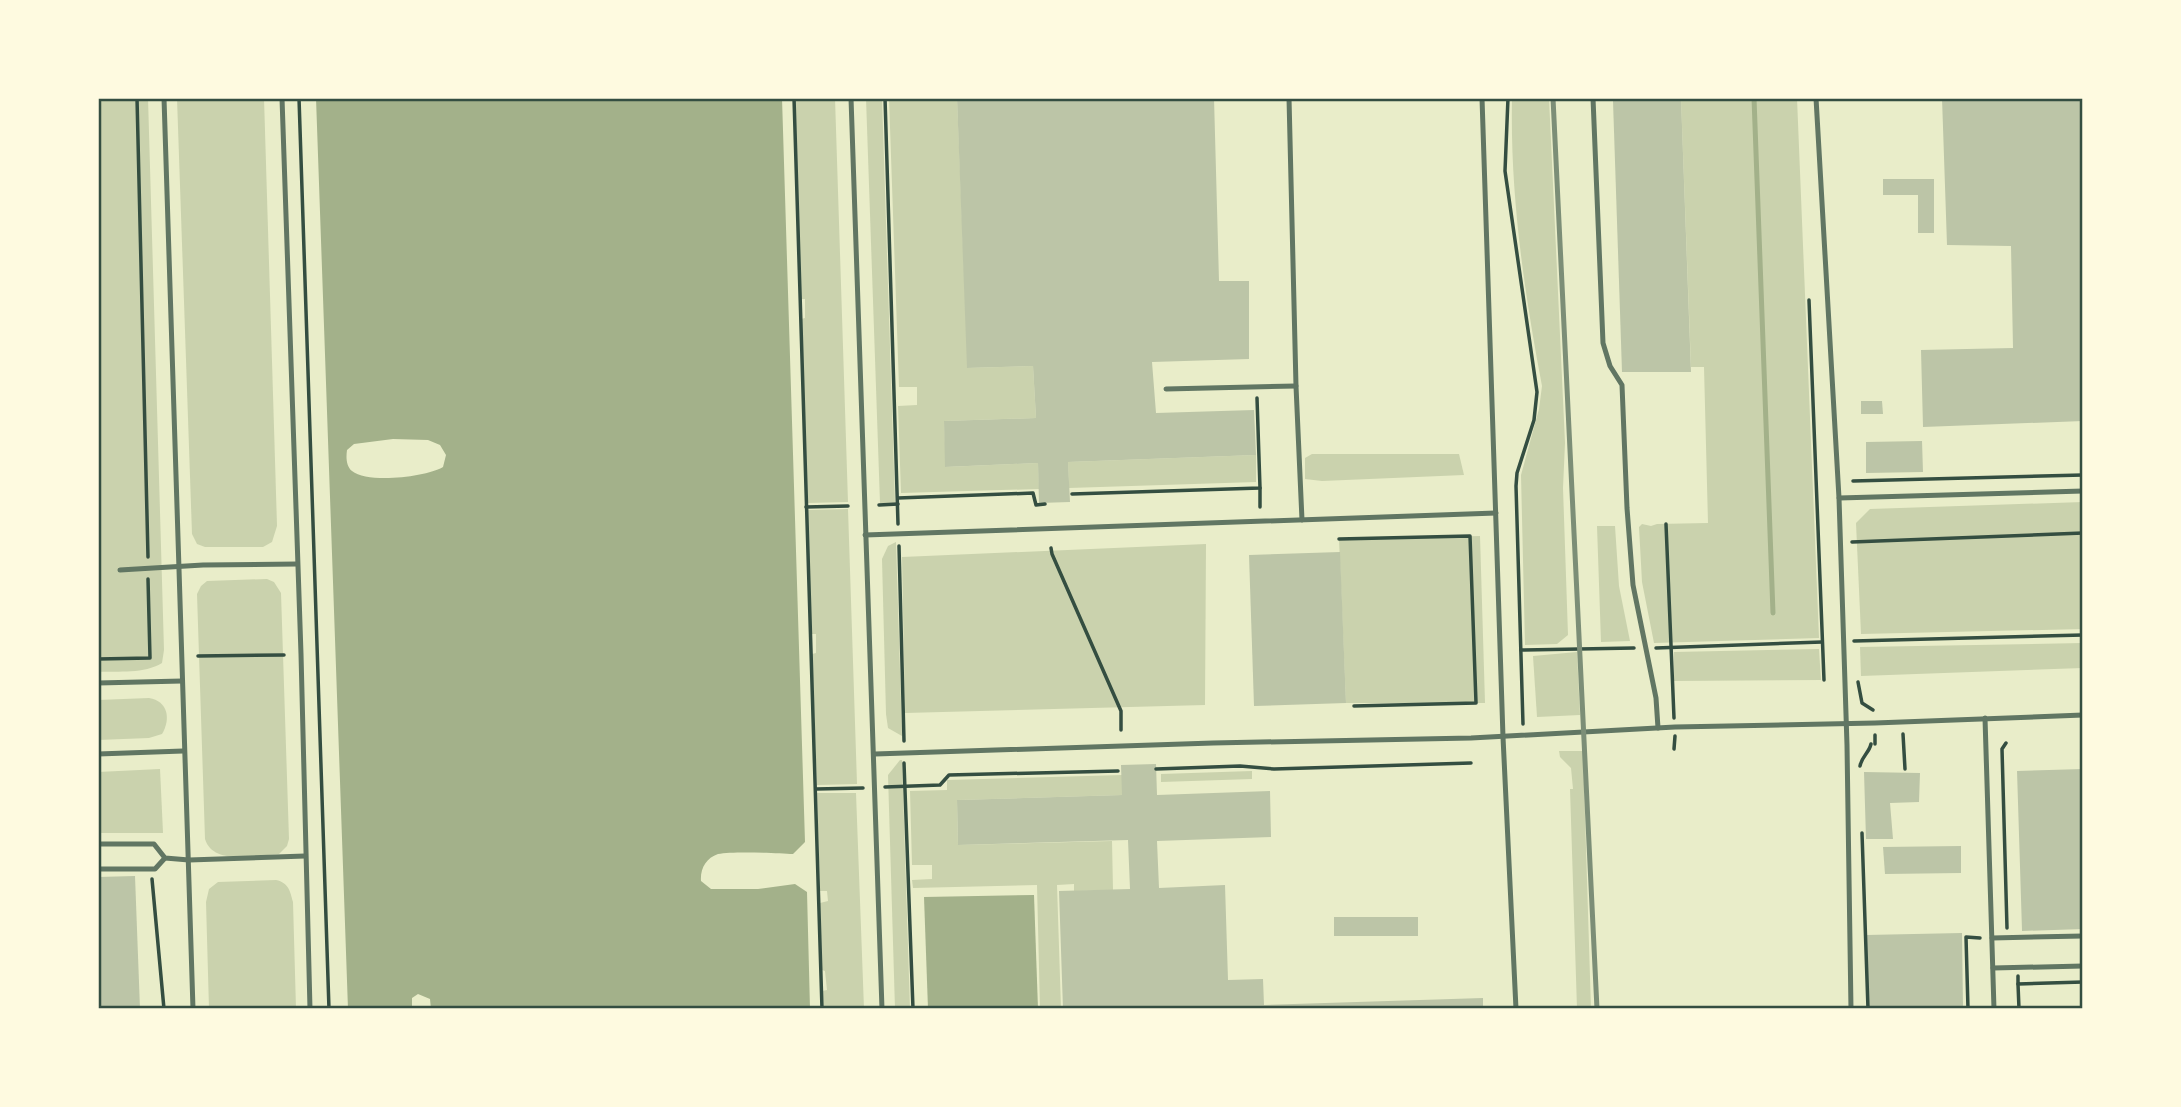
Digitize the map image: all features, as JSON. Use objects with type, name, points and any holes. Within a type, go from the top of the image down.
[{"type":"lane","points":[[164,98],[192,1009]]},
{"type":"lane","points":[[282,98],[310,1009]]},
{"type":"lane","points":[[852,98],[882,1009]]},
{"type":"lane","points":[[1289,98],[1302,520]]},
{"type":"lane","points":[[1482,98],[1503,737],[1516,1009]]},
{"type":"lane","points":[[1593,98],[1603,343],[1610,366],[1622,385],[1633,585],[1657,698],[1658,728]]},
{"type":"lane","points":[[1816,98],[1839,498],[1851,1009]]},
{"type":"lane","points":[[1166,388],[1296,386]]},
{"type":"lane","points":[[1839,498],[2083,491]]},
{"type":"lane","points":[[865,535],[1496,513]]},
{"type":"lane","points":[[120,570],[297,564]]},
{"type":"lane","points":[[98,683],[181,681]]},
{"type":"lane","points":[[875,754],[1503,737],[1675,727],[2083,715]]},
{"type":"lane","points":[[1985,718],[1994,1009]]},
{"type":"lane","points":[[98,754],[183,751]]},
{"type":"lane","points":[[98,845],[154,844],[165,858],[189,860],[305,856]]},
{"type":"lane","points":[[98,869],[155,869],[165,858]]},
{"type":"lane","points":[[1992,938],[2083,936]]},
{"type":"lane","points":[[1993,968],[2083,965]]},
{"type":"path","points":[[98,659],[150,658],[136,98]]},
{"type":"path","points":[[299,98],[329,1009]]},
{"type":"path","points":[[794,98],[822,1009]]},
{"type":"path","points":[[885,98],[913,1009]]},
{"type":"path","points":[[1508,98],[1504,171],[1537,392],[1534,419],[1517,473],[1516,486],[1523,736]]},
{"type":"path","points":[[1809,300],[1824,680]]},
{"type":"path","points":[[1257,395],[1260,507]]},
{"type":"path","points":[[1853,481],[2083,475]]},
{"type":"path","points":[[1072,494],[1260,488]]},
{"type":"path","points":[[898,498],[1033,493],[1037,505],[1045,504]]},
{"type":"path","points":[[879,505],[898,504]]},
{"type":"path","points":[[806,507],[848,506]]},
{"type":"path","points":[[1665,524],[1674,749]]},
{"type":"path","points":[[1852,540],[2083,533]]},
{"type":"path","points":[[1339,539],[1470,536],[1475,703],[1354,706]]},
{"type":"path","points":[[1051,548],[1121,711],[1121,730]]},
{"type":"path","points":[[1854,641],[2083,635]]},
{"type":"path","points":[[1521,650],[1822,642]]},
{"type":"path","points":[[198,656],[284,655]]},
{"type":"path","points":[[1857,679],[1862,703]]},
{"type":"path","points":[[1903,721],[1905,769]]},
{"type":"path","points":[[2006,743],[2002,749],[2007,937]]},
{"type":"path","points":[[1859,771],[1862,758],[1870,751],[1871,744]]},
{"type":"path","points":[[1240,755],[1240,766]]},
{"type":"path","points":[[1156,769],[1240,766],[1274,769],[1471,763]]},
{"type":"path","points":[[816,789],[940,785],[949,775],[1118,771]]},
{"type":"path","points":[[1862,825],[1868,1009]]},
{"type":"path","points":[[152,879],[164,1009]]},
{"type":"path","points":[[1968,1009],[1966,937],[1992,938]]},
{"type":"path","points":[[2018,984],[2019,1009]]},
{"type":"shaded area","points":[[98,98],[148,98],[164,650],[162,663],[155,667],[98,672]]},
{"type":"shaded area","points":[[177,98],[264,98],[277,526],[272,542],[263,547],[205,547],[197,544],[192,534]]},
{"type":"shaded area","points":[[316,98],[782,98],[805,842],[793,854],[718,854],[705,864],[701,881],[711,889],[758,889],[795,884],[807,892],[810,1009],[431,1009],[430,999],[418,994],[412,998],[412,1009],[348,1009]],"holes":[[[393,439],[428,440],[440,445],[446,455],[443,467],[435,471],[383,478],[360,475],[352,471],[348,464],[347,450],[354,444]]]},
{"type":"shaded area","points":[[794,98],[835,98],[848,502],[807,503],[801,319],[805,318],[805,299],[801,299]]},
{"type":"shaded area","points":[[866,98],[882,98],[895,503],[880,503]]},
{"type":"shaded area","points":[[889,98],[957,98],[968,368],[1033,366],[1036,418],[944,421],[946,467],[1038,463],[1039,489],[901,493],[898,406],[917,405],[917,387],[899,387]]},
{"type":"shaded area","points":[[1512,98],[1549,98],[1565,443],[1563,488],[1568,635],[1557,644],[1525,645],[1521,475],[1539,409],[1542,386],[1529,315],[1516,207]]},
{"type":"shaded area","points":[[1797,98],[1819,638],[1654,643],[1642,582],[1639,527],[1642,524],[1651,526],[1708,523],[1704,367],[1691,367],[1681,99]]},
{"type":"shaded area","points":[[1312,454],[1459,454],[1464,475],[1322,481],[1305,479],[1305,458]]},
{"type":"shaded area","points":[[1256,455],[1256,482],[1069,488],[1068,462]]},
{"type":"shaded area","points":[[2083,502],[2083,629],[1861,634],[1856,523],[1870,509]]},
{"type":"shaded area","points":[[848,509],[857,784],[817,785],[812,654],[816,653],[816,634],[811,634],[807,510]]},
{"type":"shaded area","points":[[1597,526],[1615,526],[1619,586],[1630,641],[1601,642]]},
{"type":"shaded area","points":[[1480,536],[1485,703],[1346,703],[1339,539]]},
{"type":"shaded area","points":[[896,542],[902,736],[888,728],[886,714],[882,559],[888,546]]},
{"type":"shaded area","points":[[1206,544],[1205,705],[905,713],[902,557]]},
{"type":"shaded area","points":[[267,579],[274,582],[281,593],[289,839],[287,846],[279,854],[226,856],[217,853],[205,839],[197,594],[207,581]]},
{"type":"shaded area","points":[[2083,643],[2083,668],[1861,676],[1860,647]]},
{"type":"shaded area","points":[[1819,649],[1821,680],[1674,681],[1674,652]]},
{"type":"shaded area","points":[[1577,652],[1580,715],[1537,717],[1533,656]]},
{"type":"shaded area","points":[[149,698],[160,703],[166,712],[162,734],[149,738],[98,740],[98,700]]},
{"type":"shaded area","points":[[1559,751],[1583,751],[1591,1009],[1577,1009],[1570,789],[1573,789],[1571,768],[1560,757]]},
{"type":"shaded area","points":[[900,760],[910,1009],[895,1009],[888,775]]},
{"type":"shaded area","points":[[160,769],[163,833],[98,833],[98,772]]},
{"type":"shaded area","points":[[1252,771],[1252,779],[1161,782],[1161,774]]},
{"type":"shaded area","points":[[1122,775],[1122,795],[957,800],[958,845],[1112,841],[1113,890],[1074,891],[1074,884],[1057,885],[1061,1009],[1040,1009],[1037,885],[913,888],[912,880],[932,879],[932,865],[912,865],[910,791],[947,790],[947,780]]},
{"type":"shaded area","points":[[817,793],[856,793],[864,1009],[823,1009],[822,991],[827,990],[825,971],[822,970],[820,903],[828,901],[827,891],[820,891]]},
{"type":"shaded area","points":[[276,880],[286,885],[293,902],[296,1009],[209,1009],[206,902],[209,889],[218,882]]},
{"type":"shaded area","points":[[1034,895],[1038,1009],[928,1009],[924,897]]},
{"type":"building","points":[[957,98],[1214,98],[1219,281],[1249,281],[1249,359],[1152,362],[1156,413],[1254,410],[1256,455],[1068,462],[1070,502],[1039,503],[1038,463],[945,467],[944,421],[1036,418],[1033,366],[967,368]]},
{"type":"building","points":[[1942,98],[2083,98],[2083,421],[1923,427],[1921,350],[2013,348],[2011,246],[1947,245]]},
{"type":"building","points":[[1681,99],[1691,372],[1622,372],[1613,101]]},
{"type":"building","points":[[1883,179],[1934,179],[1934,233],[1918,233],[1918,195],[1883,195]]},
{"type":"building","points":[[1861,401],[1882,401],[1883,414],[1861,414]]},
{"type":"building","points":[[1922,441],[1923,472],[1866,473],[1866,442]]},
{"type":"building","points":[[1340,552],[1346,703],[1254,706],[1249,555]]},
{"type":"building","points":[[1156,764],[1157,795],[1270,791],[1271,837],[1157,841],[1159,888],[1225,885],[1228,980],[1263,979],[1264,1005],[1483,998],[1483,1009],[1063,1009],[1059,891],[1130,889],[1128,840],[958,845],[957,800],[1122,795],[1121,765]]},
{"type":"building","points":[[2083,769],[2083,929],[2022,931],[2017,771]]},
{"type":"building","points":[[1864,772],[1920,773],[1919,802],[1890,803],[1893,839],[1866,839]]},
{"type":"building","points":[[1961,846],[1961,873],[1885,874],[1883,847]]},
{"type":"building","points":[[135,876],[140,1009],[98,1009],[98,877]]},
{"type":"building","points":[[1334,917],[1418,917],[1418,936],[1334,936]]},
{"type":"building","points":[[1962,933],[1963,1009],[1868,1009],[1866,935]]},
{"type":"waterway","points":[[1754,98],[1773,613]]},
{"type":"railway","points":[[1553,98],[1597,1009]]}]
